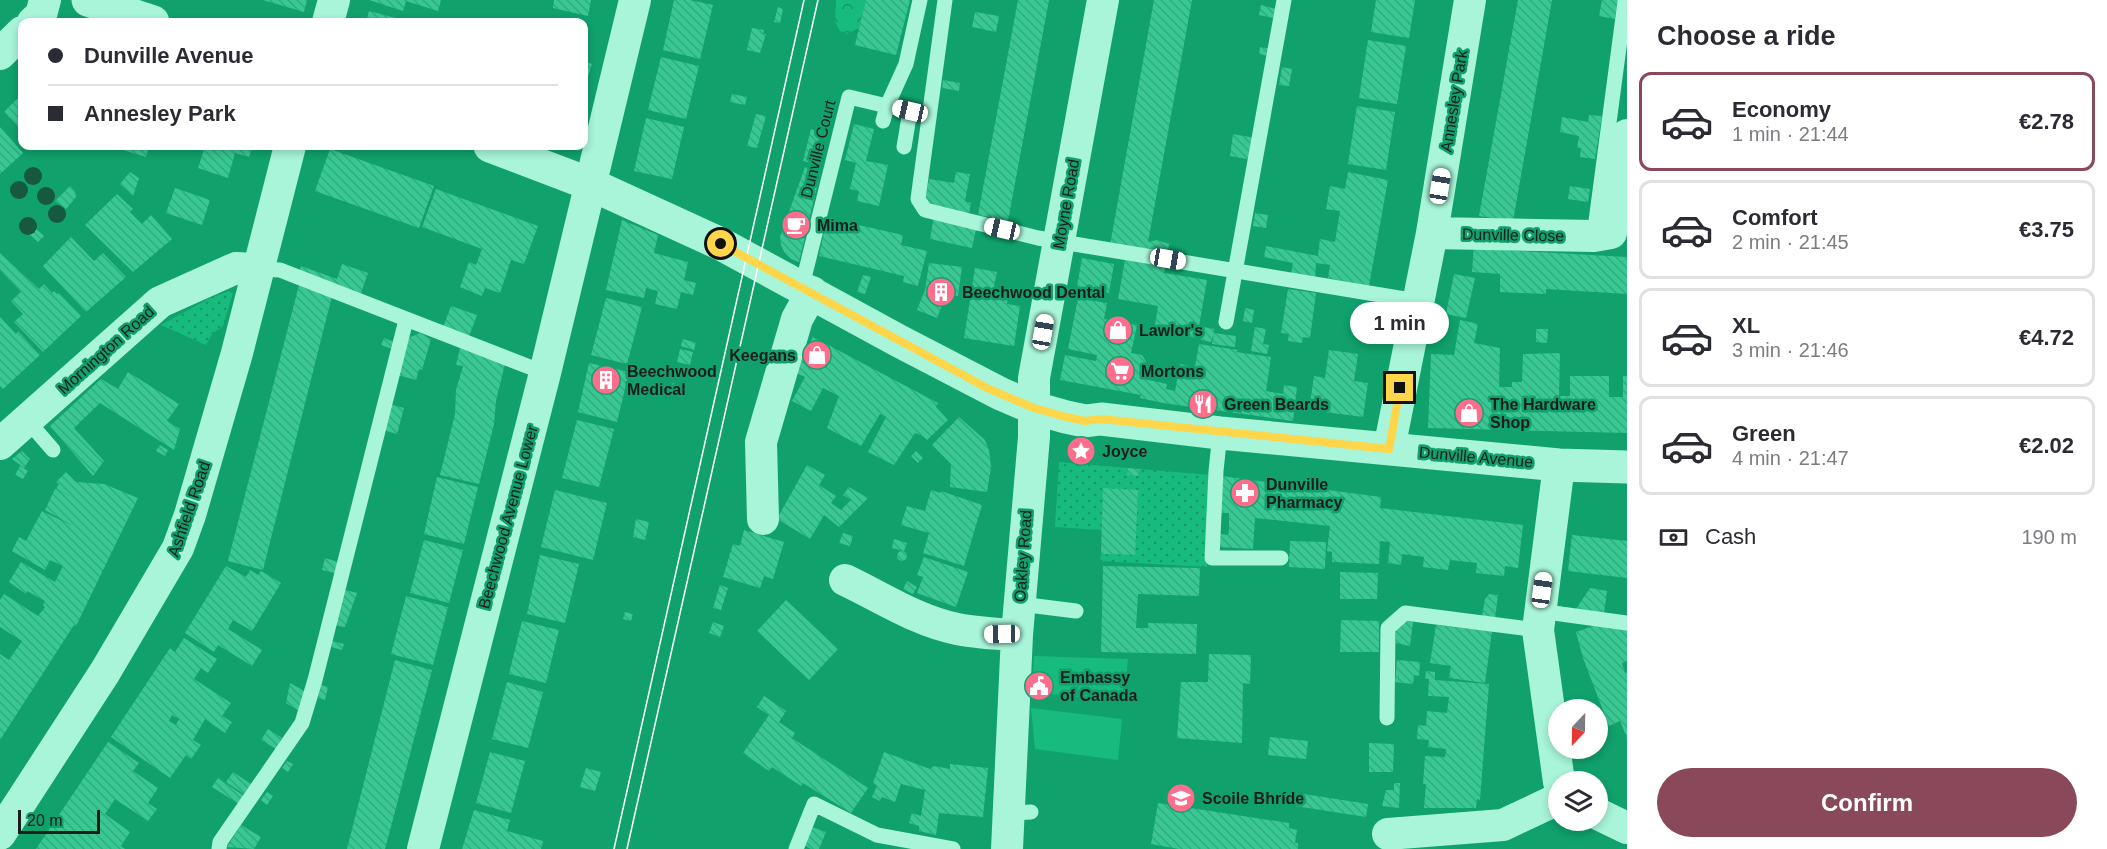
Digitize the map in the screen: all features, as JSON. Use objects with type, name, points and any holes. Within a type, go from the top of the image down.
[{"type":"street","points":[[38,18],[41,15],[45,0]]},
{"type":"street","points":[[88,0],[141,18]]},
{"type":"street","points":[[329,18],[334,0]]},
{"type":"street","name":"Beechwood Avenue Lower","points":[[423,849],[545,373],[635,0]]},
{"type":"street","name":"Moyne Road","points":[[1034,408],[1034,378],[1103,0]]},
{"type":"street","name":"Annesley Park","points":[[1389,449],[1432,233],[1470,0]]},
{"type":"street","points":[[0,54],[18,36]]},
{"type":"street","points":[[1594,236],[1611,233],[1627,135]]},
{"type":"street","name":"Ashfield Road","points":[[0,834],[105,672],[178,548],[190,515],[237,353],[289,150]]},
{"type":"street","name":"Dunville Avenue","points":[[501,150],[590,184],[689,228],[977,383],[1034,408],[1085,421],[1101,419],[1220,433],[1559,465],[1627,467]]},
{"type":"street","name":"Dunville Close","points":[[1432,233],[1594,236]]},
{"type":"street","name":"Mornington Road","points":[[0,444],[160,302],[236,268],[258,269]]},
{"type":"street","points":[[763,519],[760,442],[806,289]]},
{"type":"street","name":"Oakley Road","points":[[1007,849],[1020,813],[1017,635],[1034,437],[1034,408]]},
{"type":"street","points":[[1558,771],[1538,620],[1559,465]]},
{"type":"street","points":[[846,580],[916,615],[955,629],[1017,635]]},
{"type":"street","points":[[1388,834],[1503,825],[1548,804]]},
{"type":"street","points":[[1608,819],[1626,828]]},
{"type":"lane","points":[[883,121],[887,106],[906,64],[920,0]]},
{"type":"lane","points":[[945,0],[918,199],[926,210],[1038,238],[1417,301]]},
{"type":"lane","points":[[1226,322],[1284,0]]},
{"type":"lane","points":[[1594,236],[1625,2]]},
{"type":"lane","name":"Dunville Court","points":[[806,289],[805,274],[849,97],[887,106]]},
{"type":"lane","points":[[887,106],[910,111],[904,147]]},
{"type":"lane","points":[[258,269],[280,270],[545,373]]},
{"type":"lane","points":[[219,849],[220,842],[302,723],[315,681],[406,320]]},
{"type":"lane","points":[[27,420],[53,450]]},
{"type":"lane","points":[[1220,433],[1212,558],[1281,558]]},
{"type":"lane","points":[[1020,604],[1076,611]]},
{"type":"lane","points":[[1387,718],[1388,628],[1405,613],[1627,623]]},
{"type":"lane","points":[[796,849],[814,804],[877,835],[953,849]]},
{"type":"green space","points":[[836,0],[866,0],[859,28],[847,34],[840,31],[835,22]]},
{"type":"green space","points":[[230,291],[233,293],[223,326],[212,334],[206,345],[161,325],[212,297]]},
{"type":"green space","points":[[1059,462],[1128,468],[1127,475],[1137,476],[1139,469],[1211,475],[1207,567],[1100,561],[1101,554],[1135,555],[1103,489],[1102,530],[1055,527]]},
{"type":"green space","points":[[1034,656],[1128,659],[1124,702],[1032,692]]},
{"type":"green space","points":[[1031,708],[1122,719],[1118,760],[1035,749]]},
{"type":"building","points":[[263,0],[307,0],[304,12]]},
{"type":"building","points":[[369,0],[441,0],[438,11],[406,1],[403,11]]},
{"type":"building","points":[[554,0],[591,0],[588,16],[553,8]]},
{"type":"building","points":[[674,0],[690,0],[713,5],[700,59],[663,50]]},
{"type":"building","points":[[866,0],[910,0],[896,55],[855,45]]},
{"type":"building","points":[[1018,0],[1049,0],[1008,221],[978,215]]},
{"type":"building","points":[[1154,0],[1192,0],[1148,242],[1157,240],[1169,244],[1168,254],[1110,245]]},
{"type":"building","points":[[1376,0],[1415,0],[1409,38],[1371,32]]},
{"type":"building","points":[[1518,0],[1552,0],[1513,221],[1479,216]]},
{"type":"building","points":[[1602,0],[1618,0],[1615,19],[1599,16]]},
{"type":"building","points":[[1261,5],[1276,9],[1273,18],[1259,15]]},
{"type":"building","points":[[778,7],[783,9],[780,23],[774,22]]},
{"type":"building","points":[[369,11],[395,18],[367,18]]},
{"type":"building","points":[[975,12],[999,16],[996,32],[972,27]]},
{"type":"building","points":[[752,28],[764,30],[763,34],[766,34],[760,53],[747,50]]},
{"type":"building","points":[[1368,40],[1406,46],[1397,104],[1359,98]]},
{"type":"building","points":[[1260,47],[1271,49],[1269,56],[1259,54]]},
{"type":"building","points":[[661,57],[699,66],[686,119],[648,110]]},
{"type":"building","points":[[588,62],[592,64],[588,76]]},
{"type":"building","points":[[1282,67],[1292,69],[1289,86],[1279,85]]},
{"type":"building","points":[[943,80],[960,83],[959,91],[942,88]]},
{"type":"building","points":[[732,94],[747,97],[745,105],[730,102]]},
{"type":"building","points":[[18,98],[18,127],[4,112]]},
{"type":"building","points":[[1357,106],[1395,112],[1386,170],[1348,164]]},
{"type":"building","points":[[756,114],[766,116],[757,148],[747,146]]},
{"type":"building","points":[[1589,115],[1602,116],[1595,159],[1580,157],[1581,148],[1577,148],[1579,136],[1560,132],[1562,117],[1588,122]]},
{"type":"building","points":[[826,116],[832,117],[830,129],[824,128]]},
{"type":"building","points":[[646,118],[684,127],[672,179],[634,171]]},
{"type":"building","points":[[854,124],[874,129],[866,161],[888,165],[879,206],[857,201],[859,191],[850,189],[856,163],[845,160]]},
{"type":"building","points":[[0,127],[23,153],[0,174]]},
{"type":"building","points":[[811,129],[821,131],[812,163],[803,161]]},
{"type":"building","points":[[1233,134],[1255,138],[1252,160],[1230,156]]},
{"type":"building","points":[[123,150],[148,150],[146,157]]},
{"type":"building","points":[[204,150],[252,150],[249,157],[235,153],[228,178],[198,168]]},
{"type":"building","points":[[330,150],[434,186],[419,228],[315,191]]},
{"type":"building","name":"Mima","points":[[805,167],[821,170],[799,262],[791,259],[784,252],[780,237]]},
{"type":"building","points":[[130,172],[139,178],[133,196],[120,184]]},
{"type":"building","points":[[956,172],[970,174],[965,201],[971,203],[969,214],[924,204],[929,179],[954,183]]},
{"type":"building","points":[[1348,172],[1388,180],[1369,286],[1328,278],[1330,265],[1316,263],[1315,279],[1291,275],[1293,263],[1264,257],[1266,246],[1318,256],[1320,239],[1335,242],[1340,211],[1326,209],[1330,186],[1345,189]]},
{"type":"building","points":[[70,186],[75,191],[76,197],[66,209],[55,201]]},
{"type":"building","points":[[1570,186],[1590,189],[1588,202],[1568,199]]},
{"type":"building","points":[[175,188],[210,200],[202,225],[166,213]]},
{"type":"building","points":[[436,189],[538,226],[524,264],[511,260],[500,293],[485,288],[482,296],[460,287],[469,262],[476,265],[482,249],[422,227]]},
{"type":"building","points":[[117,194],[133,209],[130,212],[142,224],[151,215],[172,239],[133,272],[85,225]]},
{"type":"building","points":[[1255,213],[1268,215],[1266,228],[1253,226]]},
{"type":"building","points":[[934,216],[977,225],[972,248],[930,239]]},
{"type":"building","points":[[827,218],[903,235],[901,245],[927,251],[918,286],[903,282],[904,276],[819,256]]},
{"type":"building","points":[[622,220],[658,235],[654,253],[688,262],[684,280],[696,283],[693,295],[681,292],[677,309],[655,304],[658,291],[646,288],[644,298],[606,290]]},
{"type":"building","points":[[33,226],[44,236],[38,242],[28,233]]},
{"type":"building","points":[[71,237],[94,261],[103,253],[126,277],[86,312],[43,266]]},
{"type":"building","points":[[1474,244],[1504,246],[1502,250],[1627,257],[1627,294],[1546,289],[1546,294],[1500,292],[1500,274],[1472,272]]},
{"type":"building","points":[[0,253],[39,289],[44,284],[52,293],[54,291],[59,293],[81,316],[43,352],[14,322],[23,314],[11,301],[21,292],[0,270]]},
{"type":"building","points":[[1082,258],[1114,264],[1109,293],[1077,287]]},
{"type":"building","points":[[1125,260],[1165,267],[1164,273],[1207,280],[1197,338],[1154,331],[1158,306],[1118,299]]},
{"type":"building","name":"Beechwood Dental","points":[[929,263],[962,267],[958,296],[946,295],[937,318],[917,310],[925,290]]},
{"type":"building","points":[[342,264],[368,273],[360,296],[299,273],[301,266],[337,279]]},
{"type":"building","points":[[975,268],[997,272],[994,286],[999,290],[1009,291],[1007,304],[1020,306],[1014,346],[964,338]]},
{"type":"building","points":[[1454,274],[1475,278],[1466,318],[1446,314]]},
{"type":"building","points":[[863,275],[871,277],[865,294],[857,292]]},
{"type":"building","points":[[299,285],[332,296],[263,570],[228,561]]},
{"type":"building","points":[[1288,289],[1316,293],[1310,338],[1303,337],[1302,343],[1288,341],[1289,334],[1281,333]]},
{"type":"building","points":[[606,298],[642,307],[627,364],[591,355]]},
{"type":"building","points":[[1078,298],[1107,303],[1104,319],[1137,325],[1131,353],[1142,355],[1147,363],[1144,379],[1167,384],[1166,389],[1175,391],[1180,364],[1195,367],[1199,344],[1271,357],[1266,391],[1283,394],[1284,385],[1297,387],[1293,421],[1163,403],[1140,398],[1141,395],[1060,380],[1065,355],[1096,361],[1097,355],[1068,349]]},
{"type":"building","points":[[451,306],[477,315],[468,339],[442,330]]},
{"type":"building","points":[[1245,308],[1254,310],[1252,323],[1243,321]]},
{"type":"building","points":[[0,317],[16,334],[18,331],[40,355],[3,389],[0,386]]},
{"type":"building","points":[[1460,320],[1478,324],[1474,343],[1500,348],[1499,387],[1512,387],[1512,382],[1522,382],[1523,354],[1560,353],[1559,396],[1570,396],[1570,376],[1609,376],[1609,397],[1623,397],[1623,376],[1627,376],[1627,433],[1428,428],[1431,354],[1454,355]]},
{"type":"building","points":[[1203,327],[1214,329],[1211,342],[1201,340]]},
{"type":"building","points":[[1255,327],[1266,329],[1263,344],[1269,345],[1267,354],[1251,351]]},
{"type":"building","points":[[1536,329],[1548,329],[1547,343],[1536,342]]},
{"type":"building","points":[[420,333],[431,339],[422,370],[419,369],[416,380],[397,375],[406,339]]},
{"type":"building","points":[[1214,333],[1236,336],[1235,347],[1212,344]]},
{"type":"building","points":[[813,337],[938,403],[936,407],[948,420],[927,440],[915,433],[894,465],[868,452],[886,417],[880,414],[861,446],[827,428],[839,396],[823,388],[811,411],[792,401],[805,377],[794,372]]},
{"type":"building","points":[[384,338],[394,342],[392,349],[381,345]]},
{"type":"building","points":[[683,339],[696,343],[694,350],[681,346]]},
{"type":"building","points":[[460,348],[505,364],[496,401],[494,424],[479,484],[440,475],[455,414],[456,390],[463,366],[456,365]]},
{"type":"building","points":[[680,349],[693,352],[690,365],[677,362]]},
{"type":"building","points":[[1329,350],[1358,354],[1354,381],[1368,383],[1363,417],[1309,410],[1314,376],[1325,378]]},
{"type":"building","points":[[589,363],[629,372],[617,422],[578,412]]},
{"type":"building","points":[[128,372],[179,404],[167,421],[180,429],[174,450],[100,403],[74,428],[104,461],[93,476],[50,426],[101,379],[118,389]]},
{"type":"building","points":[[672,383],[686,387],[683,395],[669,391]]},
{"type":"building","points":[[389,404],[404,408],[397,434],[383,430]]},
{"type":"building","points":[[959,417],[985,440],[989,450],[991,467],[987,492],[950,487],[951,464],[932,445]]},
{"type":"building","points":[[577,420],[614,429],[599,487],[562,478]]},
{"type":"building","points":[[160,445],[168,450],[165,456],[156,451]]},
{"type":"building","points":[[22,451],[30,459],[24,468],[12,459]]},
{"type":"building","points":[[916,451],[923,458],[918,463],[911,456]]},
{"type":"building","points":[[807,465],[825,475],[819,485],[836,496],[831,503],[841,510],[851,500],[843,495],[849,487],[868,498],[839,527],[824,515],[810,539],[777,519]]},
{"type":"building","points":[[20,466],[28,471],[23,479],[15,475]]},
{"type":"building","points":[[1128,468],[1139,469],[1138,476],[1127,475]]},
{"type":"building","points":[[66,472],[76,482],[104,484],[138,498],[76,626],[74,625],[0,740],[0,654],[9,660],[22,641],[0,627],[0,600],[4,594],[38,616],[45,607],[43,605],[45,601],[27,591],[26,594],[9,582],[21,562],[55,582],[63,566],[50,560],[45,570],[12,551],[19,537],[26,541],[42,511],[73,526],[45,510],[55,489],[74,498],[56,489],[59,484],[56,482]]},
{"type":"building","points":[[1221,476],[1381,497],[1380,508],[1523,525],[1518,568],[1505,566],[1504,576],[1476,573],[1477,563],[1450,560],[1448,570],[1423,567],[1424,557],[1402,554],[1401,565],[1388,563],[1390,542],[1380,541],[1379,564],[1332,562],[1332,552],[1327,551],[1330,526],[1255,518],[1253,549],[1218,547],[1220,534],[1228,535],[1229,530],[1229,513],[1218,513]]},
{"type":"building","points":[[437,477],[478,487],[464,544],[424,534]]},
{"type":"building","points":[[1103,488],[1138,490],[1135,555],[1101,554]]},
{"type":"building","points":[[555,490],[607,503],[593,560],[541,547]]},
{"type":"building","points":[[931,490],[940,493],[941,491],[982,505],[964,566],[923,553],[929,533],[901,525],[907,506],[925,511]]},
{"type":"building","points":[[636,519],[649,522],[645,540],[633,537]]},
{"type":"building","points":[[744,530],[784,542],[773,579],[764,576],[760,588],[723,577],[733,544],[740,546]]},
{"type":"building","points":[[843,533],[853,536],[850,546],[839,543]]},
{"type":"building","points":[[1572,535],[1627,541],[1627,578],[1568,571]]},
{"type":"building","points":[[894,539],[907,543],[904,551],[892,548]]},
{"type":"building","points":[[424,540],[463,550],[449,603],[410,593]]},
{"type":"building","points":[[1290,541],[1326,542],[1325,569],[1289,567]]},
{"type":"building","points":[[902,551],[907,556],[902,561],[897,556]]},
{"type":"building","points":[[540,555],[579,564],[565,623],[527,614]]},
{"type":"building","points":[[924,557],[968,572],[956,607],[917,593],[923,577],[917,575]]},
{"type":"building","points":[[325,558],[338,562],[335,573],[322,570]]},
{"type":"building","points":[[226,566],[246,577],[250,570],[258,575],[261,571],[281,583],[252,631],[233,620],[228,629],[262,650],[252,666],[218,645],[214,652],[185,633]]},
{"type":"building","points":[[1103,566],[1200,568],[1199,596],[1138,594],[1136,628],[1148,628],[1148,623],[1197,624],[1196,654],[1101,652]]},
{"type":"building","points":[[1340,572],[1378,573],[1377,599],[1340,599]]},
{"type":"building","points":[[907,581],[917,587],[913,594],[903,589]]},
{"type":"building","points":[[720,585],[728,588],[721,610],[713,608]]},
{"type":"building","points":[[1590,588],[1607,591],[1604,613],[1576,609]]},
{"type":"building","points":[[342,589],[357,593],[345,627],[333,625]]},
{"type":"building","points":[[1489,594],[1498,595],[1495,619],[1482,617],[1485,599]]},
{"type":"building","points":[[406,596],[448,607],[433,665],[391,654]]},
{"type":"building","points":[[786,600],[838,649],[809,680],[757,631]]},
{"type":"building","points":[[625,612],[633,614],[631,621],[623,619]]},
{"type":"building","points":[[1341,620],[1379,621],[1379,652],[1340,652]]},
{"type":"building","points":[[522,621],[559,630],[546,683],[509,674]]},
{"type":"building","points":[[1404,621],[1413,622],[1410,646],[1396,643],[1396,630]]},
{"type":"building","points":[[713,622],[724,626],[720,637],[709,633]]},
{"type":"building","points":[[1436,625],[1492,631],[1485,683],[1449,678],[1451,666],[1430,663]]},
{"type":"building","points":[[1596,625],[1627,631],[1627,661],[1622,663],[1625,673],[1627,672],[1627,738],[1620,721],[1609,726],[1608,699],[1599,699],[1576,632]]},
{"type":"building","points":[[184,638],[217,659],[208,673],[201,668],[194,679],[231,703],[222,716],[232,722],[225,733],[205,719],[193,740],[201,745],[191,759],[186,755],[170,778],[111,737],[170,648],[175,652]],"holes":[[[172,715],[179,719],[176,725],[169,721]]]},
{"type":"building","points":[[332,641],[344,644],[342,650],[331,647]]},
{"type":"building","points":[[1209,654],[1251,655],[1250,684],[1243,683],[1242,743],[1177,738],[1181,682],[1208,682]]},
{"type":"building","points":[[395,660],[432,670],[385,849],[347,849]]},
{"type":"building","points":[[1397,660],[1420,662],[1419,676],[1414,675],[1413,684],[1395,682]]},
{"type":"building","points":[[1426,671],[1435,672],[1435,680],[1489,684],[1480,800],[1477,799],[1476,808],[1424,808],[1425,756],[1445,757],[1446,749],[1428,747],[1429,740],[1417,739],[1418,725],[1426,726],[1427,711],[1447,713],[1449,697],[1428,696],[1429,679],[1425,679]]},
{"type":"building","points":[[507,682],[543,692],[528,748],[492,739]]},
{"type":"building","points":[[290,683],[306,692],[301,712],[286,703]]},
{"type":"building","points":[[321,685],[328,687],[325,700],[318,698]]},
{"type":"building","points":[[764,696],[786,711],[779,722],[795,733],[792,738],[868,788],[851,813],[803,783],[801,786],[772,767],[769,771],[743,753],[769,715],[757,707]]},
{"type":"building","points":[[268,729],[282,738],[276,749],[261,740]]},
{"type":"building","points":[[1270,737],[1308,741],[1306,759],[1268,755]]},
{"type":"building","points":[[108,742],[139,763],[133,771],[158,788],[148,803],[157,809],[148,821],[115,799],[105,814],[130,832],[121,846],[125,849],[36,849]]},
{"type":"building","points":[[1369,743],[1394,744],[1393,772],[1369,772]]},
{"type":"building","points":[[490,752],[525,761],[511,813],[476,803]]},
{"type":"building","points":[[884,752],[930,769],[934,766],[950,769],[950,764],[988,768],[983,817],[939,813],[936,835],[919,831],[919,826],[909,823],[912,813],[921,816],[925,790],[901,784],[895,802],[882,797],[880,801],[872,797],[877,786],[873,783]]},
{"type":"building","points":[[287,761],[293,764],[288,772],[282,768]]},
{"type":"building","points":[[586,768],[601,772],[595,791],[580,787]]},
{"type":"building","points":[[233,772],[251,784],[244,794],[226,782]]},
{"type":"building","points":[[218,778],[244,796],[239,804],[212,787]]},
{"type":"building","points":[[1394,783],[1400,783],[1399,808],[1382,806],[1386,790],[1394,790]]},
{"type":"building","points":[[267,792],[273,796],[267,805],[261,800]]},
{"type":"building","points":[[1291,792],[1368,804],[1366,817],[1289,805]]},
{"type":"building","points":[[1158,803],[1289,823],[1289,828],[1297,830],[1295,843],[1298,843],[1298,849],[1179,849],[1151,844]]},
{"type":"building","points":[[474,810],[510,820],[507,831],[543,841],[541,849],[462,849]]},
{"type":"building","points":[[241,825],[261,837],[254,849],[227,847]]},
{"type":"building","points":[[812,827],[826,832],[819,849],[811,849],[804,845]]},
{"type":"tram line","points":[[614,849],[804,0]]},
{"type":"tram line","points":[[627,849],[818,0]]},
{"type":"place","name":"Mima","points":[[796,225]]},
{"type":"place","name":"Beechwood Dental","points":[[941,292]]},
{"type":"place","name":"Lawlor's","points":[[1118,330]]},
{"type":"place","name":"Keegans","points":[[817,355]]},
{"type":"place","name":"Mortons","points":[[1120,371]]},
{"type":"place","name":"Beechwood Medical","points":[[606,380]]},
{"type":"place","name":"Green Beards","points":[[1203,404]]},
{"type":"place","name":"The Hardware Shop","points":[[1469,413]]},
{"type":"place","name":"Joyce","points":[[1081,451]]},
{"type":"place","name":"Dunville Pharmacy","points":[[1245,493]]},
{"type":"place","name":"Embassy of Canada","points":[[1039,686]]},
{"type":"place","name":"Scoile Bhríde","points":[[1181,798]]},
{"type":"route","points":[[721,244],[782,275],[977,383],[1034,408],[1066,417],[1085,421],[1101,419],[1389,449],[1400,388]]}]
